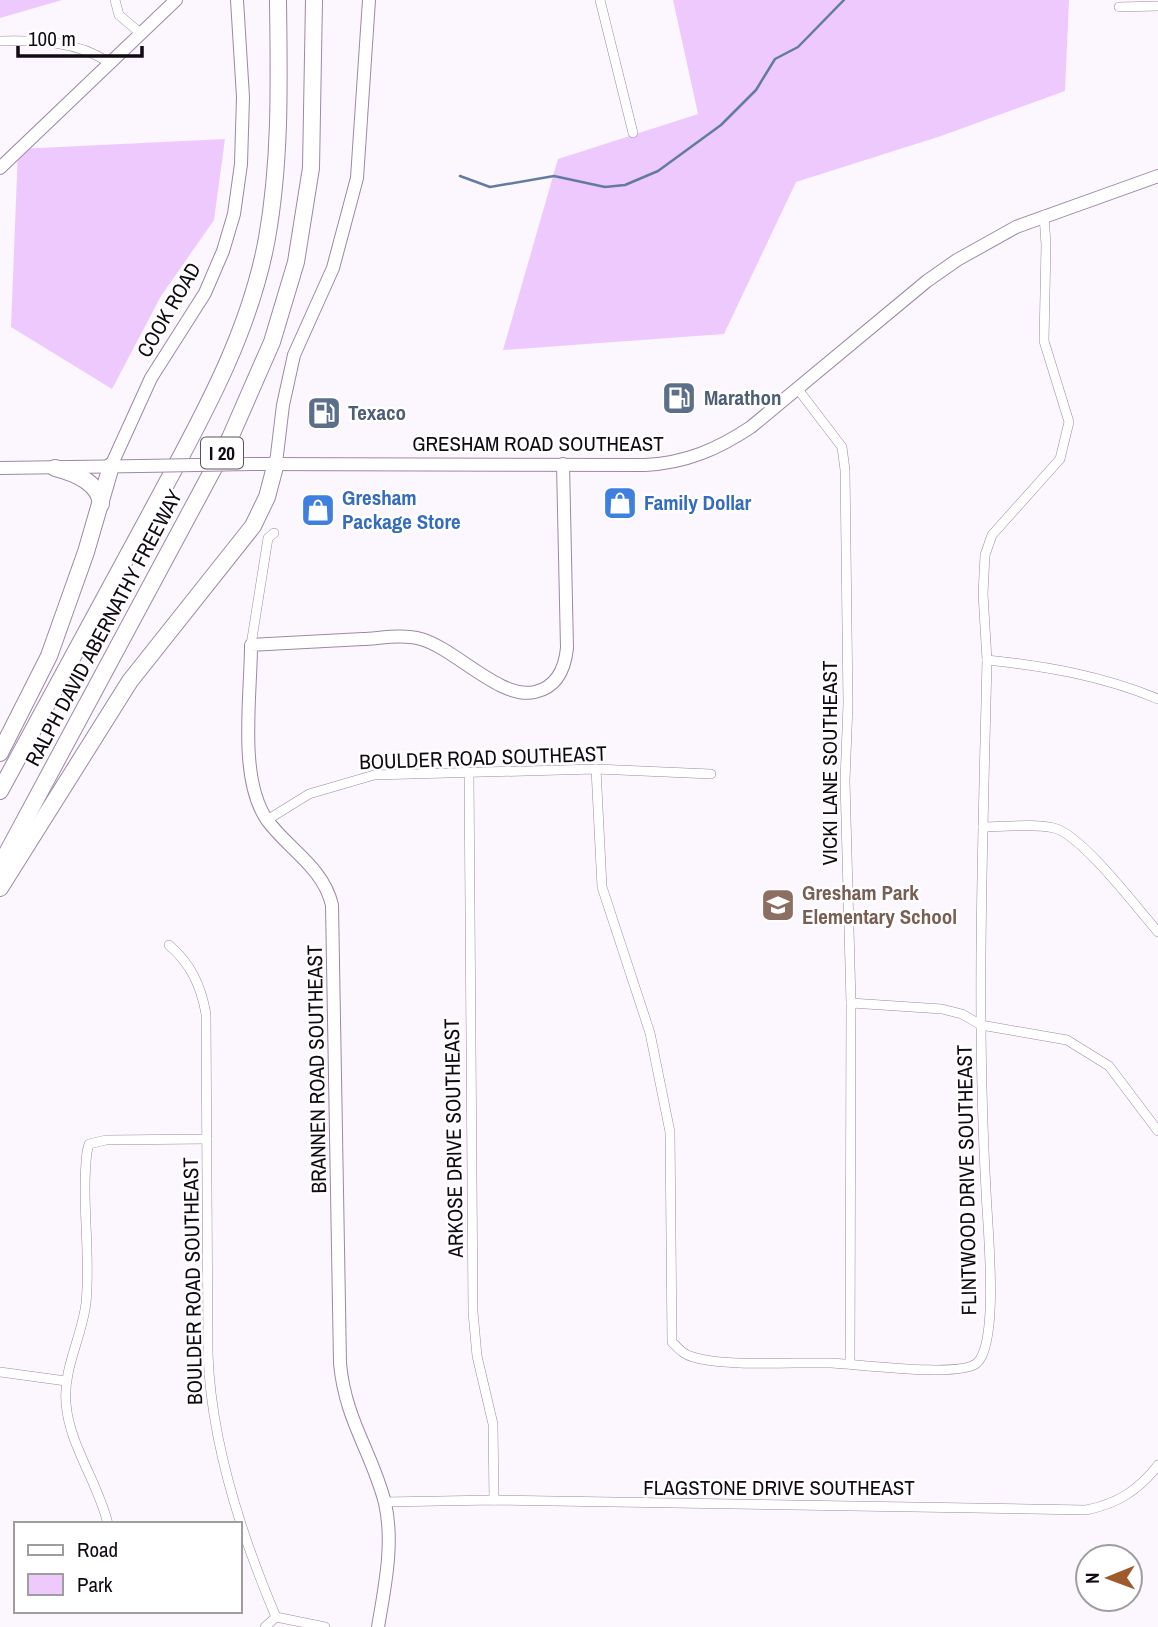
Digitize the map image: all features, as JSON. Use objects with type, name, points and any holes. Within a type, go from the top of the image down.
[{"type":"highway","name":"RALPH DAVID ABERNATHY FREEWAY","points":[[0,791],[204,411],[247,311],[266,240],[279,134],[278,0]]},
{"type":"highway","name":"RALPH DAVID ABERNATHY FREEWAY","points":[[0,866],[230,438],[272,342],[296,262],[311,168],[314,0]]},
{"type":"highway","points":[[0,888],[130,681],[253,526],[267,497],[276,463]]},
{"type":"highway","points":[[0,753],[49,656],[111,466]]},
{"type":"highway","points":[[55,468],[93,485],[99,493],[100,504]]},
{"type":"street","points":[[115,0],[119,15],[139,32]]},
{"type":"street","points":[[0,168],[139,32],[176,0]]},
{"type":"street","name":"COOK ROAD","points":[[111,466],[151,378],[205,293],[223,251],[234,214],[241,164],[243,97],[237,0]]},
{"type":"street","points":[[276,463],[283,405],[294,355],[333,268],[357,178],[369,0]]},
{"type":"street","points":[[600,0],[634,133]]},
{"type":"street","points":[[1119,8],[1158,6]]},
{"type":"street","points":[[0,41],[47,41],[94,53],[108,62]]},
{"type":"street","name":"GRESHAM ROAD SOUTHEAST","points":[[0,468],[276,463],[645,465],[694,457],[724,445],[751,427],[957,260],[1044,215],[1158,176]]},
{"type":"street","name":"FLINTWOOD DRIVE SOUTHEAST","points":[[596,769],[602,887],[650,1033],[670,1132],[672,1342],[684,1354],[712,1361],[850,1364],[923,1370],[970,1368],[980,1361],[990,1315],[991,1270],[982,1118],[981,1025],[987,660],[983,594],[985,555],[992,535],[1060,459],[1069,422],[1044,341],[1044,215]]},
{"type":"street","name":"VICKI LANE SOUTHEAST","points":[[797,388],[842,447],[845,471],[850,1364]]},
{"type":"street","points":[[251,645],[409,636],[444,649],[500,685],[517,692],[535,692],[547,687],[565,667],[567,648],[563,464]]},
{"type":"street","name":"BRANNEN ROAD SOUTHEAST","points":[[274,533],[268,538],[251,645],[251,783],[257,803],[267,820],[321,878],[332,905],[340,1363],[350,1418],[384,1502],[388,1556],[378,1627]]},
{"type":"street","points":[[987,660],[1047,666],[1100,679],[1158,699]]},
{"type":"street","name":"BOULDER ROAD SOUTHEAST","points":[[267,820],[309,794],[359,778],[596,769],[710,774]]},
{"type":"street","name":"ARKOSE DRIVE SOUTHEAST","points":[[469,773],[473,1312],[477,1356],[493,1424],[494,1500]]},
{"type":"street","points":[[983,827],[1054,828],[1065,833],[1081,845],[1158,932]]},
{"type":"street","name":"BOULDER ROAD SOUTHEAST","points":[[169,946],[185,958],[203,998],[206,1014],[208,1354],[212,1408],[220,1448],[275,1617]]},
{"type":"street","points":[[850,1003],[942,1009],[962,1014],[981,1025],[1056,1037],[1090,1051],[1121,1080],[1158,1131]]},
{"type":"street","points":[[108,1522],[102,1498],[70,1427],[66,1381],[86,1303],[86,1141],[207,1139]]},
{"type":"street","points":[[0,1372],[66,1381]]},
{"type":"street","name":"FLAGSTONE DRIVE SOUTHEAST","points":[[384,1502],[494,1500],[1086,1510],[1122,1498],[1142,1484],[1158,1465]]},
{"type":"street","points":[[265,1627],[275,1617],[325,1627]]},
{"type":"green space","points":[[0,0],[62,0],[0,18]]},
{"type":"green space","points":[[673,0],[1069,0],[1065,91],[941,136],[796,182],[724,334],[503,350],[558,159],[698,114]]},
{"type":"green space","points":[[225,139],[214,220],[161,296],[112,389],[11,327],[18,149]]},
{"type":"waterway","points":[[460,176],[490,187],[554,176],[605,187],[625,185],[658,171],[721,125],[756,90],[775,59],[798,47],[844,0]]},
{"type":"place","name":"Marathon","points":[[679,398]]},
{"type":"place","name":"Texaco","points":[[324,413]]},
{"type":"place","name":"Family Dollar","points":[[620,503]]},
{"type":"place","name":"Gresham Package Store","points":[[318,510]]},
{"type":"place","name":"Gresham Park Elementary School","points":[[778,905]]}]
